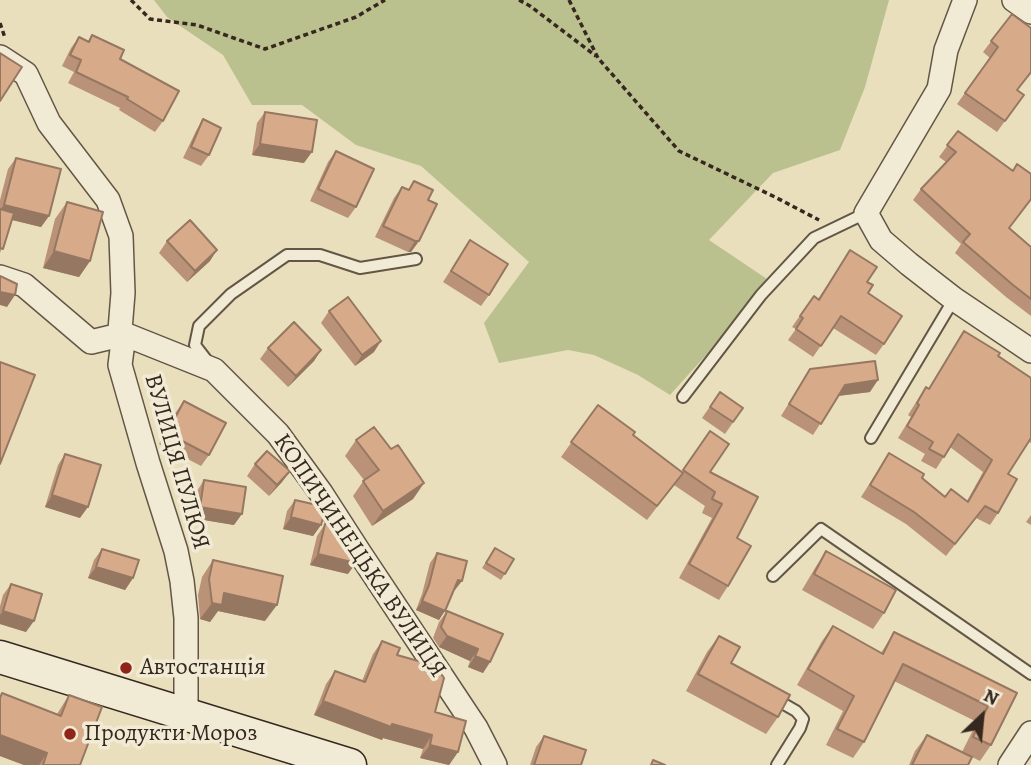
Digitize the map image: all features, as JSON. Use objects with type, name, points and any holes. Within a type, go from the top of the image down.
[{"type":"main road","points":[[0,657],[339,763]]},
{"type":"street","points":[[965,0],[946,50],[939,89],[866,213],[881,240],[908,264],[1031,351]]},
{"type":"street","points":[[1014,0],[1031,12]]},
{"type":"street","name":"ВУЛИЦЯ ПУЛЮЯ","points":[[0,57],[26,74],[48,123],[108,200],[121,236],[123,293],[120,331],[124,334],[120,365],[176,551],[182,581],[186,618],[186,715]]},
{"type":"street","points":[[0,277],[24,285],[91,342],[124,334]]},
{"type":"street","name":"КОПИЧИНЕЦЬКА ВУЛИЦЯ","points":[[124,334],[214,370],[278,434],[321,493],[476,728],[495,765]]},
{"type":"street","points":[[1010,765],[1031,733]]},
{"type":"lane","points":[[684,397],[761,295],[814,238],[866,213]]},
{"type":"lane","points":[[214,370],[195,345],[199,326],[231,294],[287,255],[320,255],[360,268],[416,258]]},
{"type":"lane","points":[[871,438],[954,299]]},
{"type":"lane","points":[[773,576],[821,529],[1031,674]]},
{"type":"lane","points":[[760,691],[796,711],[803,719],[778,765]]},
{"type":"path","points":[[131,0],[150,19],[197,25],[265,49],[356,17],[385,0]]},
{"type":"path","points":[[519,0],[598,58],[679,151],[834,229]]},
{"type":"path","points":[[569,0],[598,58]]},
{"type":"green space","points":[[154,0],[889,0],[865,87],[840,150],[773,173],[709,240],[767,279],[670,395],[638,375],[594,355],[568,350],[499,363],[484,323],[529,262],[421,166],[356,145],[302,105],[252,105],[223,55],[167,17]]},
{"type":"building","points":[[1012,14],[1031,28],[1031,72],[1017,90],[1024,95],[1005,121],[965,93],[998,47],[991,41]]},
{"type":"building","points":[[92,35],[124,50],[120,59],[179,91],[163,121],[127,99],[128,97],[76,72],[81,60],[70,55],[79,37],[89,42]]},
{"type":"building","points":[[0,53],[22,67],[0,101]]},
{"type":"building","points":[[265,112],[317,120],[312,152],[260,144]]},
{"type":"building","points":[[203,119],[221,128],[209,155],[191,147]]},
{"type":"building","points":[[958,131],[1013,171],[1017,164],[1031,174],[1031,199],[1009,228],[1031,247],[1031,299],[963,242],[970,234],[921,189],[956,152],[947,145]]},
{"type":"building","points":[[336,151],[374,169],[356,207],[318,189]]},
{"type":"building","points":[[16,158],[61,169],[49,216],[4,205]]},
{"type":"building","points":[[414,181],[433,190],[428,200],[437,204],[419,241],[383,226],[402,187],[409,190]]},
{"type":"building","points":[[67,202],[103,212],[90,261],[54,251]]},
{"type":"building","points":[[0,209],[14,213],[3,249],[0,248]]},
{"type":"building","points":[[190,220],[217,250],[195,271],[167,241]]},
{"type":"building","points":[[470,240],[508,264],[489,295],[451,271]]},
{"type":"building","points":[[850,250],[877,267],[867,282],[873,285],[868,293],[902,316],[884,344],[841,316],[821,346],[796,329],[803,318],[800,316],[814,296],[819,300]]},
{"type":"building","points":[[0,276],[17,284],[15,295],[0,292]]},
{"type":"building","points":[[348,297],[381,341],[362,355],[329,311]]},
{"type":"building","points":[[294,322],[321,350],[296,376],[268,348]]},
{"type":"building","points":[[964,331],[1000,353],[998,356],[1031,378],[1031,438],[1008,474],[1017,479],[998,513],[985,506],[955,544],[914,512],[870,485],[889,453],[924,474],[922,478],[945,497],[951,489],[968,502],[992,460],[958,434],[944,457],[929,449],[933,442],[907,426],[926,387],[929,389]]},
{"type":"building","points":[[875,361],[878,380],[845,385],[821,424],[789,404],[810,369]]},
{"type":"building","points":[[0,362],[35,375],[0,464]]},
{"type":"building","points":[[720,392],[743,408],[733,422],[710,407]]},
{"type":"building","points":[[184,401],[226,423],[209,455],[167,433]]},
{"type":"building","points":[[598,405],[683,473],[657,506],[571,442]]},
{"type":"building","points":[[374,427],[391,449],[398,445],[424,483],[383,511],[363,481],[379,470],[356,440]]},
{"type":"building","points":[[710,431],[729,444],[710,472],[758,497],[737,538],[751,546],[728,586],[689,564],[722,504],[712,499],[715,492],[683,470]]},
{"type":"building","points":[[267,451],[290,471],[277,485],[255,464]]},
{"type":"building","points":[[65,454],[101,465],[88,507],[52,495]]},
{"type":"building","points":[[204,480],[246,487],[242,514],[200,507]]},
{"type":"building","points":[[295,500],[326,507],[321,525],[291,517]]},
{"type":"building","points":[[325,524],[342,528],[342,538],[350,541],[359,554],[356,563],[318,554]]},
{"type":"building","points":[[495,548],[514,559],[505,574],[486,563]]},
{"type":"building","points":[[102,549],[139,560],[133,578],[96,567]]},
{"type":"building","points":[[826,551],[896,590],[884,613],[814,574]]},
{"type":"building","points":[[437,553],[467,561],[462,581],[458,580],[445,611],[422,601]]},
{"type":"building","points":[[213,560],[283,576],[277,605],[224,593],[222,605],[212,603],[209,579]]},
{"type":"building","points":[[11,584],[42,594],[34,621],[3,611]]},
{"type":"building","points":[[447,611],[503,634],[490,662],[475,656],[478,649],[447,636],[441,627]]},
{"type":"building","points":[[833,626],[883,654],[894,632],[1017,693],[991,745],[973,737],[988,706],[903,664],[864,742],[837,729],[854,696],[808,669]]},
{"type":"building","points":[[719,636],[740,647],[731,663],[790,695],[778,717],[698,674]]},
{"type":"building","points":[[382,641],[400,648],[397,655],[436,666],[444,678],[435,712],[466,721],[458,752],[430,745],[432,735],[392,724],[391,727],[323,701],[335,671],[365,682]]},
{"type":"building","points":[[2,693],[61,716],[69,695],[102,707],[80,765],[43,765],[47,753],[0,735]]},
{"type":"building","points":[[927,735],[972,757],[968,765],[912,765]]},
{"type":"building","points":[[544,736],[586,750],[581,765],[534,765]]},
{"type":"building","points":[[653,760],[665,765],[651,765]]},
{"type":"place","name":"Автостанція","points":[[126,668]]},
{"type":"place","name":"Продукти Мороз","points":[[70,734]]}]
